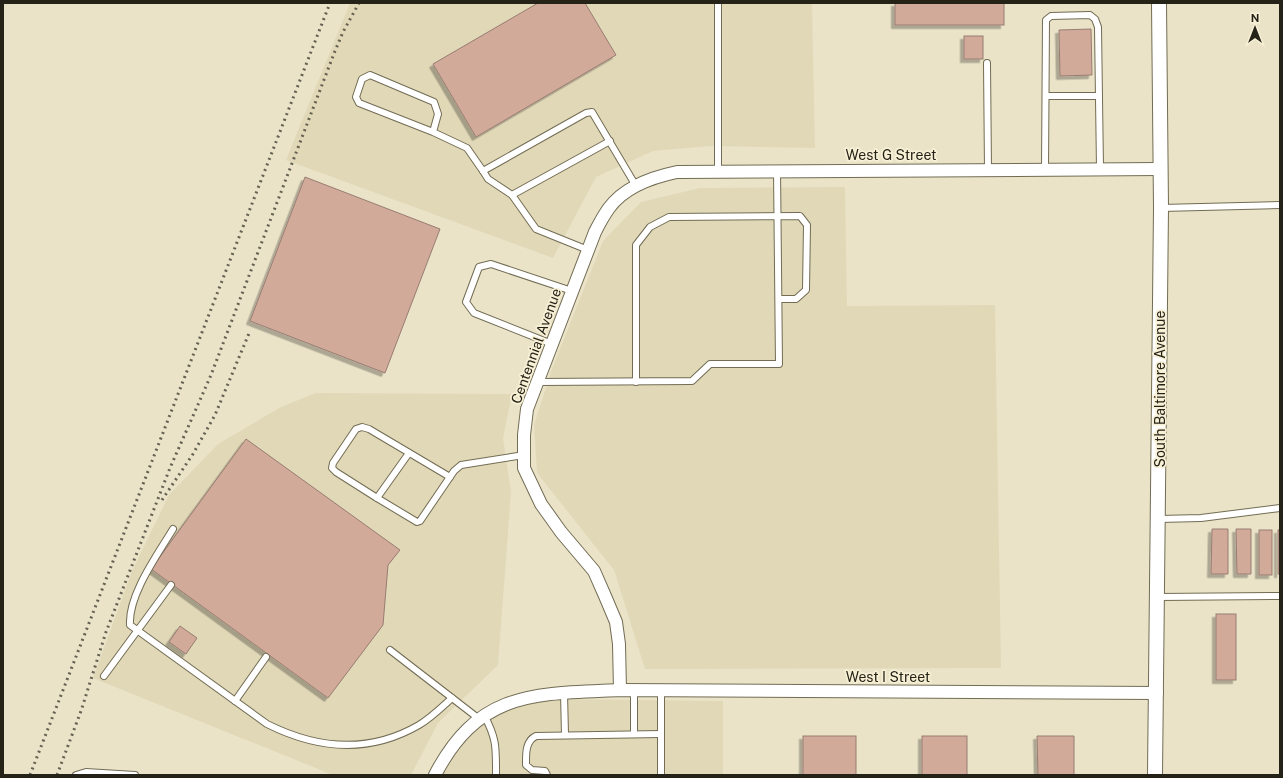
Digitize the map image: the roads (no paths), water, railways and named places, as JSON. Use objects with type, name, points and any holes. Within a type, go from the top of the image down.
[{"type":"street","name":"South Baltimore Avenue","points":[[1155,775],[1159,519],[1161,208],[1159,3]]},
{"type":"street","name":"West G Street","points":[[631,189],[654,177],[677,172],[777,170],[1160,169]]},
{"type":"street","name":"Centennial Avenue","points":[[620,690],[619,644],[616,622],[594,571],[561,532],[541,504],[524,468],[524,455],[527,409],[595,232],[609,207],[631,189]]},
{"type":"street","name":"West I Street","points":[[481,716],[508,703],[528,697],[564,692],[620,690],[1157,693]]},
{"type":"street","points":[[436,775],[445,757],[458,740],[481,716]]},
{"type":"lane","points":[[718,3],[718,171]]},
{"type":"lane","points":[[1045,169],[1046,20],[1050,16],[1090,15],[1095,19],[1098,27],[1100,169]]},
{"type":"lane","points":[[987,63],[988,170]]},
{"type":"lane","points":[[433,132],[438,114],[434,102],[370,75],[362,79],[356,97],[359,103],[433,132],[467,148],[488,179],[512,194],[536,229],[588,250]]},
{"type":"lane","points":[[1046,96],[1099,96]]},
{"type":"lane","points":[[484,171],[586,113],[592,112],[610,141],[631,189]]},
{"type":"lane","points":[[512,194],[610,141]]},
{"type":"lane","points":[[537,382],[692,381],[710,364],[779,364],[777,170]]},
{"type":"lane","points":[[1161,208],[1280,205]]},
{"type":"lane","points":[[636,382],[636,245],[650,227],[669,217],[800,216],[807,225],[806,290],[796,299],[779,299]]},
{"type":"lane","points":[[552,344],[474,313],[466,302],[467,296],[479,267],[491,264],[572,291]]},
{"type":"lane","points":[[450,477],[369,429],[362,427],[356,429],[333,463],[332,468],[413,521],[420,521],[450,477],[461,465],[524,455]]},
{"type":"lane","points":[[377,498],[409,453]]},
{"type":"lane","points":[[1159,519],[1201,518],[1280,508]]},
{"type":"lane","points":[[173,530],[153,562],[131,610],[130,625],[267,724],[285,733],[309,741],[335,745],[358,746],[401,734],[420,725],[452,698]]},
{"type":"lane","points":[[104,676],[171,585]]},
{"type":"lane","points":[[1158,597],[1280,596]]},
{"type":"lane","points":[[390,650],[452,698],[481,716],[493,733],[496,745],[496,775]]},
{"type":"lane","points":[[234,701],[266,657]]},
{"type":"lane","points":[[634,690],[634,734]]},
{"type":"lane","points":[[661,690],[661,775]]},
{"type":"lane","points":[[564,692],[565,735]]},
{"type":"lane","points":[[547,775],[544,771],[527,768],[528,744],[536,736],[661,734]]},
{"type":"lane","points":[[76,775],[86,772],[135,775]]},
{"type":"railway","points":[[30,775],[330,3]]},
{"type":"railway","points":[[57,775],[81,711],[106,632],[170,468],[211,375],[335,51],[343,32],[359,3]]},
{"type":"railway","points":[[162,500],[193,454],[215,415],[250,331]]}]
